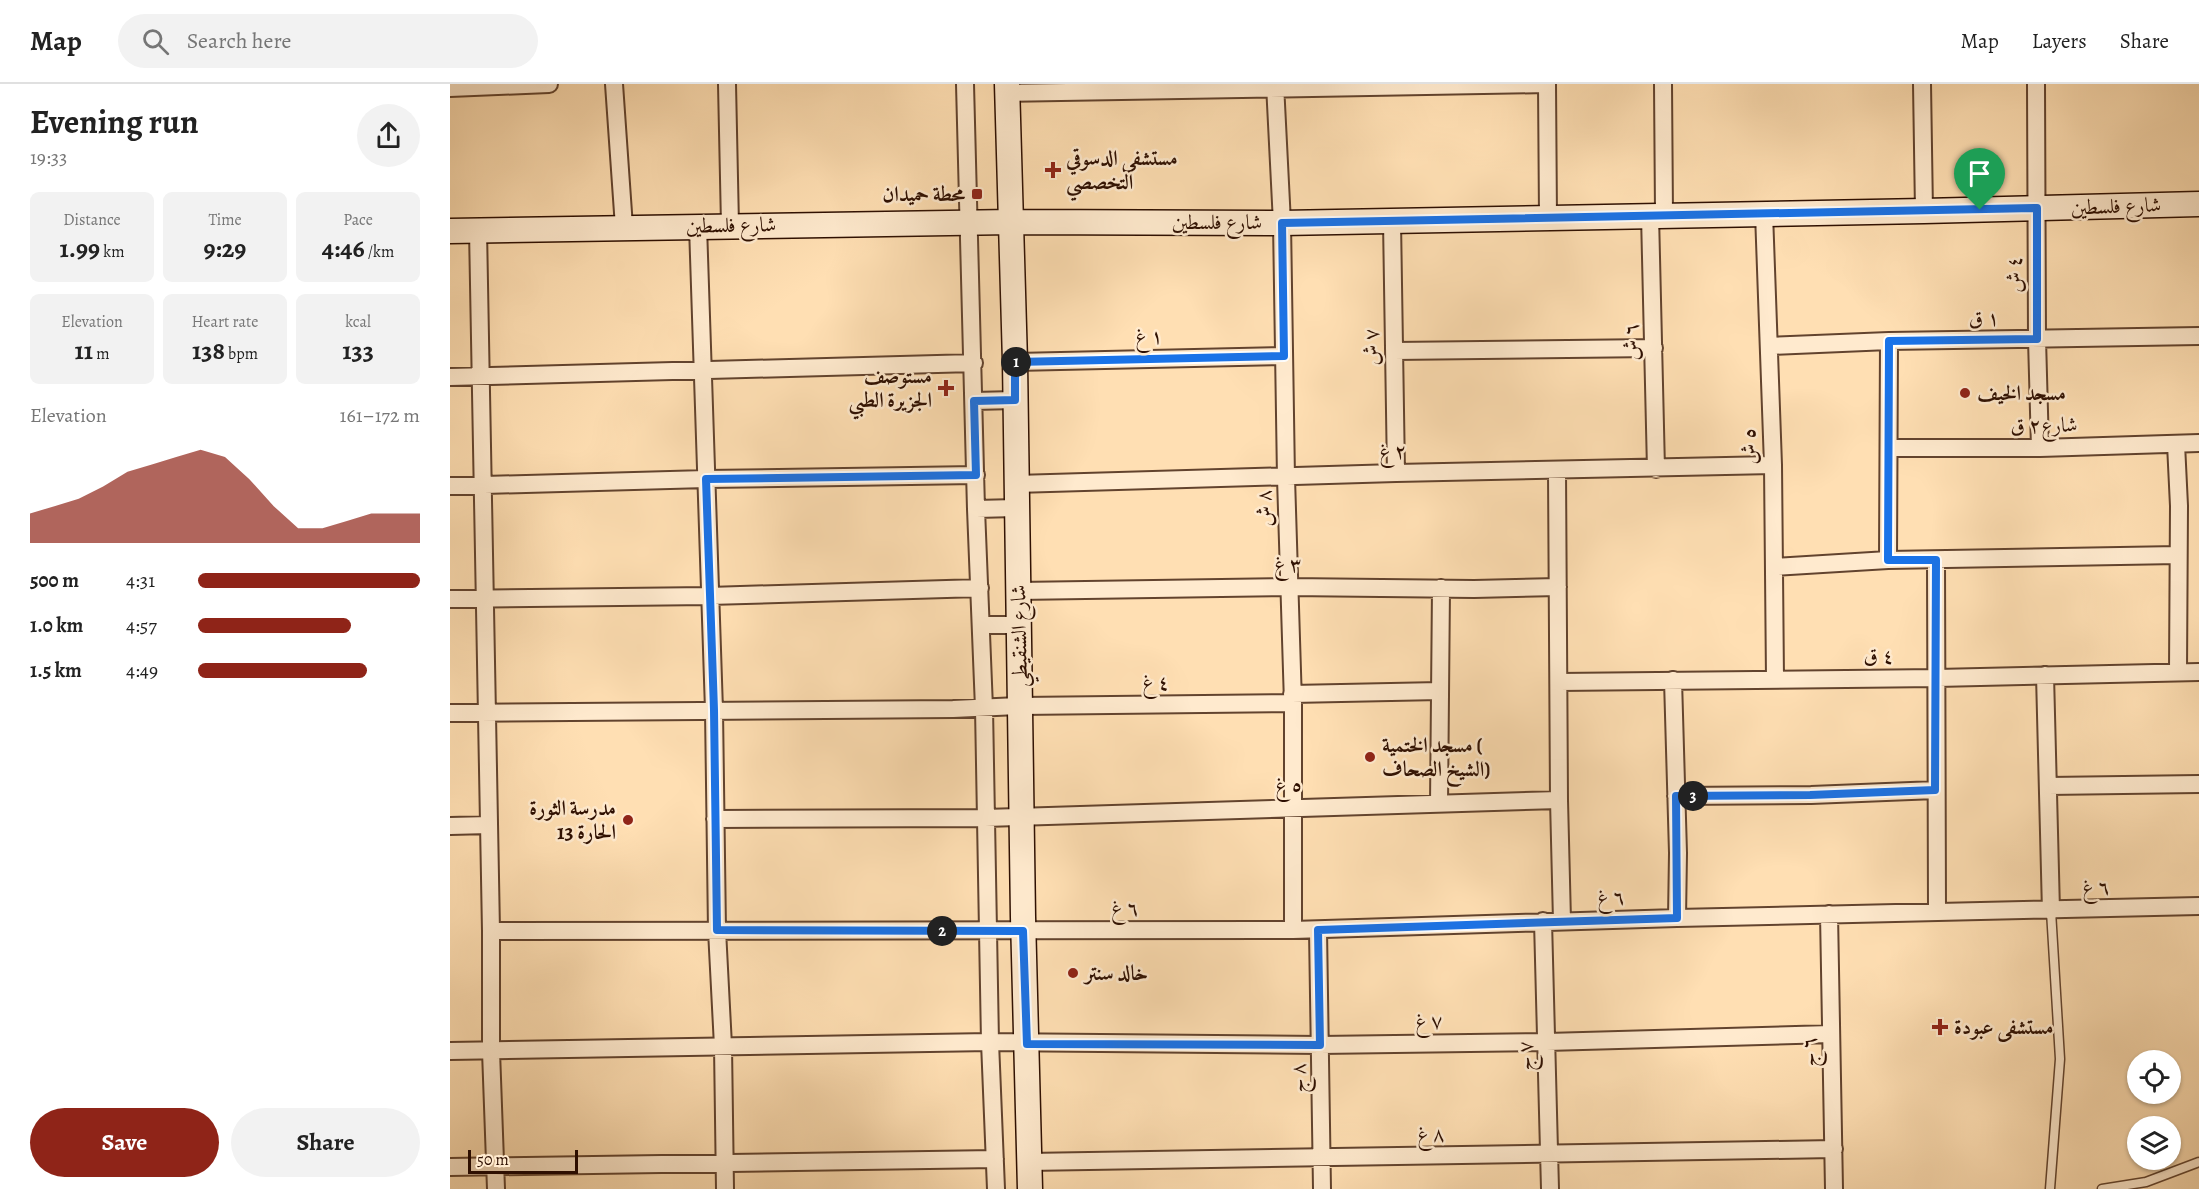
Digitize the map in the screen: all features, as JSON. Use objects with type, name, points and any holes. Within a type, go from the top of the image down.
[{"type":"street","points":[[450,88],[549,84]]},
{"type":"street","points":[[614,84],[624,227]]},
{"type":"street","points":[[727,84],[730,225]]},
{"type":"street","points":[[965,84],[976,510],[982,625],[990,1042],[996,1189]]},
{"type":"street","points":[[1007,89],[1546,84],[1548,217]]},
{"type":"street","name":"٦ ش","points":[[1656,469],[1654,348],[1662,84]]},
{"type":"street","points":[[1922,84],[1924,211]]},
{"type":"street","name":"٤ ش","points":[[2036,84],[2037,339],[2040,448]]},
{"type":"street","name":"٨ ش","points":[[1275,86],[1282,223],[1286,478],[1293,698],[1293,930]]},
{"type":"street","name":"شارع الشنقيطي","points":[[1007,89],[1015,362],[1023,931],[1030,1189]]},
{"type":"street","name":"شارع فلسطين","points":[[450,231],[969,222],[1282,223],[2199,204]]},
{"type":"street","name":"٥ ش","points":[[1764,213],[1773,465],[1775,679]]},
{"type":"street","name":"٧ ش","points":[[1392,221],[1396,473]]},
{"type":"street","points":[[698,226],[714,710],[717,930],[723,1046],[724,1189]]},
{"type":"street","points":[[478,230],[491,931],[491,1050],[496,1189]]},
{"type":"street","name":"١ ق","points":[[1769,346],[1889,341],[2199,336]]},
{"type":"street","points":[[1888,560],[1889,341]]},
{"type":"street","points":[[1394,351],[1654,348]]},
{"type":"street","name":"١ غ","points":[[1015,362],[1284,356]]},
{"type":"street","points":[[450,377],[974,363]]},
{"type":"street","points":[[974,401],[1015,400]]},
{"type":"street","name":"شارع٢ ق","points":[[1890,448],[2040,448],[2199,443]]},
{"type":"street","points":[[2176,444],[2178,672]]},
{"type":"street","name":"٢ غ","points":[[976,510],[1016,496],[1286,478],[1396,473],[1773,465]]},
{"type":"street","points":[[1557,470],[1558,800],[1562,921]]},
{"type":"street","points":[[450,486],[976,475]]},
{"type":"street","points":[[1774,567],[1888,560],[2178,555]]},
{"type":"street","points":[[1936,560],[1937,911]]},
{"type":"street","name":"٣ غ","points":[[1018,591],[1289,587],[1558,587]]},
{"type":"street","points":[[450,599],[709,596],[980,588]]},
{"type":"street","points":[[1439,804],[1441,588]]},
{"type":"street","points":[[982,625],[1019,625]]},
{"type":"street","name":"٤ ق","points":[[1559,682],[1937,678],[2199,672]]},
{"type":"street","points":[[2045,675],[2051,910]]},
{"type":"street","points":[[1673,680],[1677,918]]},
{"type":"street","name":"٤ غ","points":[[450,713],[984,708],[1440,691]]},
{"type":"street","points":[[2048,786],[2199,784]]},
{"type":"street","points":[[1676,796],[1810,795],[1935,790]]},
{"type":"street","name":"٥ غ","points":[[716,819],[985,818],[1021,815],[1558,800]]},
{"type":"street","points":[[450,826],[489,825]]},
{"type":"street","name":"٦ غ","points":[[491,931],[1318,930],[1543,921],[2199,906]]},
{"type":"street","name":"٦ ج","points":[[1829,914],[1834,1189]]},
{"type":"street","name":"٧ ج","points":[[1543,921],[1550,1189]]},
{"type":"street","name":"٨ ج","points":[[1318,930],[1322,1189]]},
{"type":"street","name":"٧ غ","points":[[450,1051],[990,1042],[1320,1045],[1547,1042],[1831,1034]]},
{"type":"street","name":"٨ غ","points":[[1028,1162],[1834,1149]]},
{"type":"street","points":[[450,1167],[995,1159]]},
{"type":"lane","points":[[2050,1189],[2060,1059],[2051,910]]},
{"type":"lane","points":[[2102,1189],[2146,1182],[2199,1162]]},
{"type":"place","name":"مستشفى الدسوقي التخصصي","points":[[1053,170]]},
{"type":"place","name":"محطة حميدان","points":[[977,194]]},
{"type":"place","name":"مستوصف الجزيرة الطبي","points":[[946,388]]},
{"type":"place","name":"مسجد الخيف","points":[[1965,393]]},
{"type":"place","name":"مسجد الختمية ( الشيخ الصحاف)","points":[[1370,757]]},
{"type":"place","name":"مدرسة الثورة الحارة 13","points":[[628,820]]},
{"type":"place","name":"خالد سنتر","points":[[1073,973]]},
{"type":"place","name":"مستشفى عبودة","points":[[1940,1027]]},
{"type":"route","points":[[2037,208],[2037,339],[1889,341],[1888,560],[1936,560],[1935,790],[1810,795],[1676,796],[1677,918],[1318,930],[1320,1045],[1027,1044],[1023,931],[717,930],[714,710],[706,479],[976,475],[974,401],[1015,400],[1015,362],[1284,356],[1282,223],[1650,214],[1980,210],[2037,208]]}]
